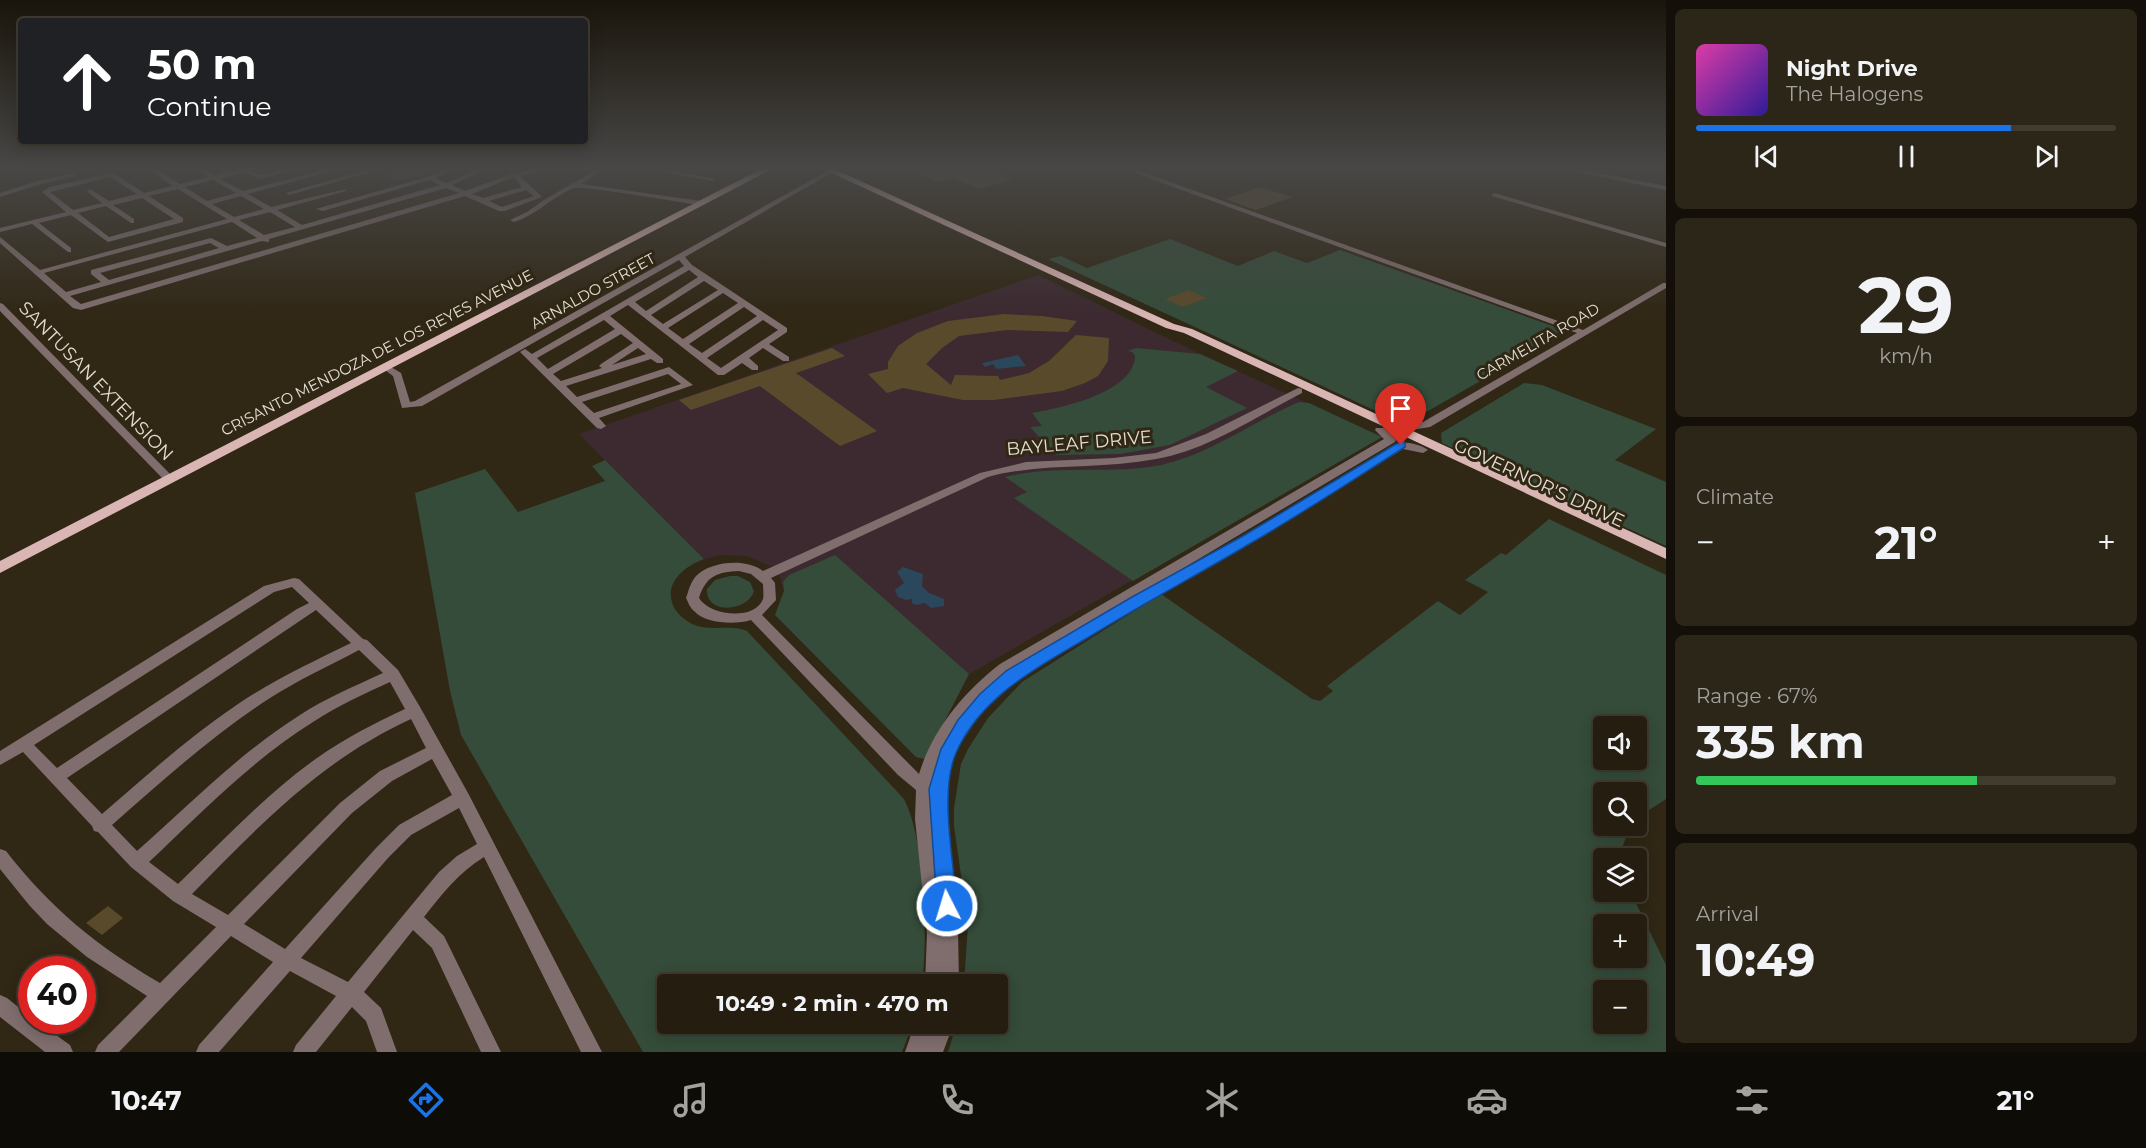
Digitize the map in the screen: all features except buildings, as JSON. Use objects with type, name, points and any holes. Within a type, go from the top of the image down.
[{"type":"main road","name":"CRISANTO MENDOZA DE LOS REYES AVENUE","points":[[0,568],[674,217]]},
{"type":"main road","name":"GOVERNOR'S DRIVE","points":[[932,217],[1170,327],[1188,331],[1666,554]]},
{"type":"main road","name":"GOVERNOR'S DRIVE","points":[[1170,327],[1179,335],[1666,565]]},
{"type":"street","points":[[0,230],[57,217]]},
{"type":"street","points":[[76,217],[108,240],[180,220],[176,217]]},
{"type":"street","points":[[128,217],[132,220]]},
{"type":"street","points":[[228,217],[279,248]]},
{"type":"street","points":[[40,272],[244,217]]},
{"type":"street","points":[[283,217],[301,227]]},
{"type":"street","points":[[66,295],[336,217]]},
{"type":"street","points":[[0,239],[76,306],[81,307],[384,217]]},
{"type":"street","points":[[514,220],[522,217]]},
{"type":"street","name":"ARNALDO STREET","points":[[386,367],[398,375],[404,404],[411,407],[753,217]]},
{"type":"street","points":[[1255,217],[1584,333]]},
{"type":"street","points":[[1570,217],[1666,245]]},
{"type":"street","points":[[34,222],[68,250]]},
{"type":"street","points":[[150,230],[163,239]]},
{"type":"street","points":[[107,283],[94,272],[211,240],[226,249]]},
{"type":"street","points":[[628,301],[721,373],[784,330],[689,267],[681,257]]},
{"type":"street","points":[[531,358],[689,267]]},
{"type":"street","points":[[645,315],[704,277]]},
{"type":"street","name":"CARMELITA ROAD","points":[[1426,425],[1666,285]]},
{"type":"street","points":[[662,328],[723,290]]},
{"type":"street","points":[[682,344],[744,303]]},
{"type":"street","name":"SANTUSAN EXTENSION","points":[[0,306],[169,479]]},
{"type":"street","points":[[559,385],[656,358],[603,315]]},
{"type":"street","points":[[701,358],[763,316]]},
{"type":"street","points":[[547,374],[621,330]]},
{"type":"street","points":[[589,375],[638,344]]},
{"type":"street","points":[[763,344],[786,359]]},
{"type":"street","points":[[520,347],[601,426]]},
{"type":"street","points":[[742,358],[755,368]]},
{"type":"street","points":[[575,401],[669,370],[688,386],[592,417]]},
{"type":"street","name":"BAYLEAF DRIVE","points":[[764,576],[984,475],[1014,466],[1127,461],[1171,453],[1298,391]]},
{"type":"street","points":[[1372,417],[1411,427],[1426,425],[1424,433],[1442,450]]},
{"type":"street","points":[[950,974],[949,929],[929,766],[944,735],[965,706],[991,678],[1391,440],[1380,430]]},
{"type":"street","points":[[934,974],[936,928],[923,816],[931,789],[947,753],[974,711],[1012,676],[1248,539],[1401,445],[1423,450]]},
{"type":"street","points":[[722,568],[745,568],[764,576],[769,583],[771,596],[766,604],[753,614],[735,619],[711,616],[696,604],[694,588],[706,574],[722,568]]},
{"type":"street","points":[[0,759],[269,589],[294,582],[393,674],[462,798],[592,1052]]},
{"type":"street","points":[[57,776],[302,612],[318,604]]},
{"type":"street","points":[[753,614],[904,771],[931,789]]},
{"type":"street","points":[[100,826],[200,740],[232,716],[295,677],[362,643]]},
{"type":"street","points":[[137,862],[249,761],[297,724],[393,674]]},
{"type":"street","points":[[179,895],[275,802],[311,771],[357,739],[415,711]]},
{"type":"street","points":[[25,745],[57,776],[100,826],[137,862],[179,895],[287,960],[350,993],[374,1015],[387,1052]]},
{"type":"street","points":[[105,1052],[366,790],[386,776],[435,750]]},
{"type":"street","points":[[206,1052],[405,830],[462,798]]},
{"type":"street","points":[[303,1052],[445,877],[463,861],[486,847]]},
{"type":"street","points":[[0,856],[35,900],[62,927],[112,965],[162,994]]},
{"type":"street","points":[[411,917],[438,942],[491,1052]]},
{"type":"street","points":[[0,1005],[63,1052]]},
{"type":"street","points":[[915,1052],[921,1034]]},
{"type":"street","points":[[933,1052],[940,1034]]},
{"type":"shaded area","points":[[1038,275],[1200,354],[1382,437],[969,674],[925,759],[916,757],[775,615],[784,591],[779,574],[772,567],[747,556],[722,555],[704,559],[579,434]]},
{"type":"green space","points":[[1170,239],[1238,266],[1274,251],[1307,263],[1340,250],[1553,326],[1561,335],[1421,415],[1406,409],[1389,417],[1048,259],[1061,256],[1087,268]]},
{"type":"green space","points":[[1136,348],[1200,354],[1238,371],[1206,387],[1247,408],[1170,445],[1120,454],[1056,455],[1030,427],[1042,426],[1032,413],[1077,403],[1109,389],[1122,380],[1131,369],[1135,356],[1128,351]]},
{"type":"green space","points":[[1524,383],[1542,385],[1656,429],[1615,460],[1666,482],[1666,546],[1442,443],[1441,433]]},
{"type":"green space","points":[[1299,402],[1309,403],[1382,437],[1133,581],[1014,498],[1027,492],[1005,477],[1044,471],[1122,469],[1161,465],[1214,446]]},
{"type":"green space","points":[[605,460],[704,559],[683,571],[675,580],[671,590],[671,599],[677,612],[694,625],[747,631],[904,799],[917,838],[921,863],[925,941],[923,974],[657,974],[657,1034],[909,1034],[902,1052],[643,1052],[461,735],[450,691],[415,493],[485,469],[518,512],[605,481],[592,466]]},
{"type":"green space","points":[[1549,519],[1666,575],[1666,799],[1647,811],[1647,782],[1593,782],[1593,836],[1627,836],[1622,848],[1593,848],[1593,902],[1635,902],[1641,914],[1593,914],[1593,968],[1647,968],[1647,926],[1666,965],[1666,1052],[948,1052],[954,1034],[1008,1034],[1008,974],[965,974],[968,925],[954,826],[954,808],[961,764],[968,749],[988,718],[1022,682],[1161,594],[1312,699],[1320,701],[1333,691],[1327,686],[1438,601],[1460,615],[1488,592],[1465,580],[1501,553],[1506,555]]},
{"type":"green space","points":[[835,555],[969,674],[925,759],[916,757],[775,615],[784,591],[783,582],[789,575]]},
{"type":"green space","points":[[738,576],[750,582],[754,591],[744,603],[728,608],[719,607],[708,597],[707,589],[715,580]]},
{"type":"water","points":[[1018,355],[1026,366],[996,369],[993,364],[985,367],[982,363]]},
{"type":"water","points":[[903,567],[923,574],[922,586],[929,593],[944,599],[944,606],[931,608],[925,603],[916,605],[912,603],[912,599],[906,600],[898,597],[895,590],[904,583],[897,572]]},
{"type":"route","points":[[947,906],[938,813],[938,789],[942,768],[947,753],[964,725],[1000,684],[1138,601],[1248,539],[1401,445]]}]
